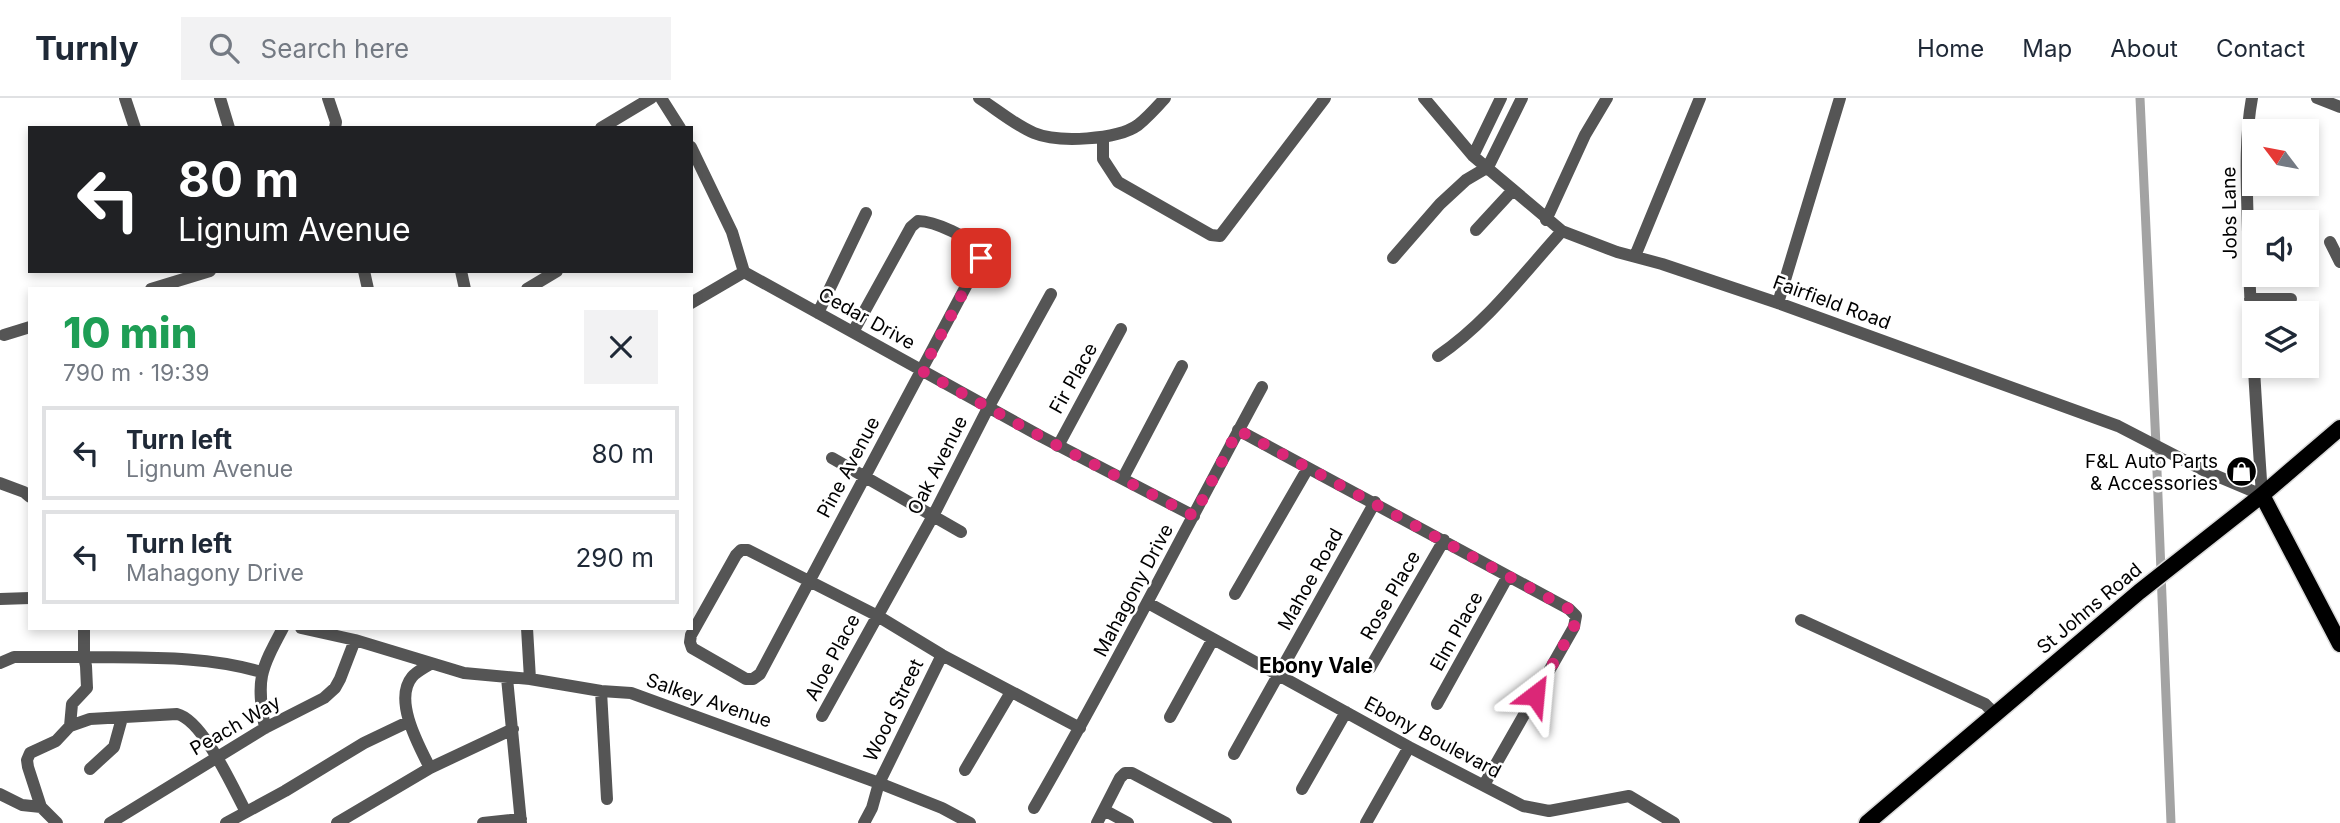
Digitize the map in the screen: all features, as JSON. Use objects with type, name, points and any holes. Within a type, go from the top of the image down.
[{"type":"main road","name":"St Johns Road","points":[[1867,823],[2139,592],[2262,495],[2340,428]]},
{"type":"main road","points":[[2262,495],[2340,643]]},
{"type":"street","points":[[125,98],[134,126]]},
{"type":"street","points":[[220,98],[228,126]]},
{"type":"street","points":[[328,98],[335,126]]},
{"type":"street","points":[[604,126],[651,98]]},
{"type":"street","points":[[661,98],[679,126]]},
{"type":"street","points":[[979,98],[1033,133],[1058,139],[1103,137],[1137,126],[1165,98]]},
{"type":"street","points":[[1103,137],[1103,159],[1118,182],[1211,235],[1220,236],[1325,98]]},
{"type":"street","name":"Fairfield Road","points":[[1424,98],[1474,156],[1562,231],[1617,252],[1778,303],[2118,426],[2205,471],[2262,495]]},
{"type":"street","points":[[1474,156],[1501,98]]},
{"type":"street","points":[[1393,258],[1440,204],[1466,180],[1488,167],[1522,98]]},
{"type":"street","points":[[1546,220],[1585,135],[1607,98]]},
{"type":"street","points":[[1635,256],[1700,98]]},
{"type":"street","points":[[1778,303],[1840,98]]},
{"type":"street","name":"Jobs Lane","points":[[2252,98],[2247,192],[2250,299],[2262,495]]},
{"type":"street","points":[[2317,98],[2340,107]]},
{"type":"street","points":[[693,151],[732,232],[744,272],[693,302]]},
{"type":"street","points":[[1476,230],[1512,191]]},
{"type":"street","points":[[818,313],[866,213]]},
{"type":"street","name":"Pine Avenue","points":[[810,583],[748,550],[741,550],[691,635],[692,648],[746,679],[753,679],[760,674],[810,583],[864,475],[981,258],[981,250],[974,243],[927,221],[918,221],[911,227],[853,332]]},
{"type":"street","points":[[1438,356],[1460,341],[1497,304],[1562,231]]},
{"type":"street","points":[[2330,242],[2340,262]]},
{"type":"street","name":"Cedar Drive","points":[[744,272],[1058,446],[1194,516]]},
{"type":"street","points":[[530,287],[554,273]]},
{"type":"street","points":[[155,287],[184,274]]},
{"type":"street","name":"Oak Avenue","points":[[876,615],[933,516],[988,408],[1051,294]]},
{"type":"street","points":[[2250,299],[2291,299]]},
{"type":"street","points":[[4,335],[28,328]]},
{"type":"street","name":"Fir Place","points":[[1058,446],[1122,330]]},
{"type":"street","points":[[1123,478],[1182,366]]},
{"type":"street","name":"Mahagony Drive","points":[[1034,808],[1148,603],[1262,387]]},
{"type":"street","points":[[1238,430],[1375,502],[1569,609],[1576,616],[1574,627],[1484,785]]},
{"type":"street","points":[[832,458],[961,532]]},
{"type":"street","points":[[1235,594],[1308,468]]},
{"type":"street","points":[[0,483],[28,495]]},
{"type":"street","name":"Mahoe Road","points":[[1234,754],[1375,502]]},
{"type":"street","name":"Rose Place","points":[[1370,668],[1444,540]]},
{"type":"street","name":"Elm Place","points":[[1437,704],[1508,576]]},
{"type":"street","points":[[810,583],[876,615],[942,655],[1080,728]]},
{"type":"street","points":[[0,599],[28,598]]},
{"type":"street","name":"Ebony Boulevard","points":[[1148,603],[1522,806],[1549,811],[1629,796],[1674,823]]},
{"type":"street","name":"Aloe Place","points":[[822,716],[876,615]]},
{"type":"street","points":[[1801,620],[1985,704],[1995,714]]},
{"type":"street","points":[[70,726],[72,704],[87,688],[84,630]]},
{"type":"street","points":[[265,728],[259,698],[261,672],[282,630]]},
{"type":"street","name":"Salkey Avenue","points":[[311,630],[355,640],[464,673],[530,678],[601,691],[631,693],[942,807],[970,823]]},
{"type":"street","points":[[527,630],[530,678]]},
{"type":"street","points":[[1170,717],[1213,639]]},
{"type":"street","name":"Peach Way","points":[[110,823],[265,728],[324,698],[335,688],[355,640]]},
{"type":"street","name":"Wood Street","points":[[864,823],[872,808],[879,783],[942,655]]},
{"type":"street","points":[[0,663],[14,656],[189,660],[241,666],[261,672]]},
{"type":"street","points":[[430,664],[412,676],[406,692],[408,722],[430,768]]},
{"type":"street","points":[[484,823],[521,821],[507,678]]},
{"type":"street","points":[[601,691],[607,799]]},
{"type":"street","points":[[965,770],[1011,692]]},
{"type":"street","points":[[1302,789],[1346,712]]},
{"type":"street","points":[[57,823],[41,807],[27,760],[30,753],[56,741],[70,726],[99,718],[164,714],[186,716],[194,723],[246,812]]},
{"type":"street","points":[[90,769],[114,747],[122,718]]},
{"type":"street","points":[[226,823],[364,743],[408,722]]},
{"type":"street","points":[[337,823],[430,768],[513,729]]},
{"type":"street","points":[[1366,823],[1409,747]]},
{"type":"street","points":[[1097,823],[1120,778],[1125,773],[1132,773],[1226,823]]},
{"type":"street","points":[[0,794],[22,805],[41,807]]},
{"type":"street","points":[[1104,810],[1128,823]]},
{"type":"waterway","points":[[2140,98],[2171,823]]},
{"type":"place","name":"F&L Auto Parts & Accessories","points":[[2241,472]]},
{"type":"district","name":"Ebony Vale","points":[[1316,666]]},
{"type":"route","points":[[981,258],[922,371],[1058,446],[1194,516],[1238,430],[1375,502],[1569,609],[1576,616],[1574,627],[1535,695]]}]
